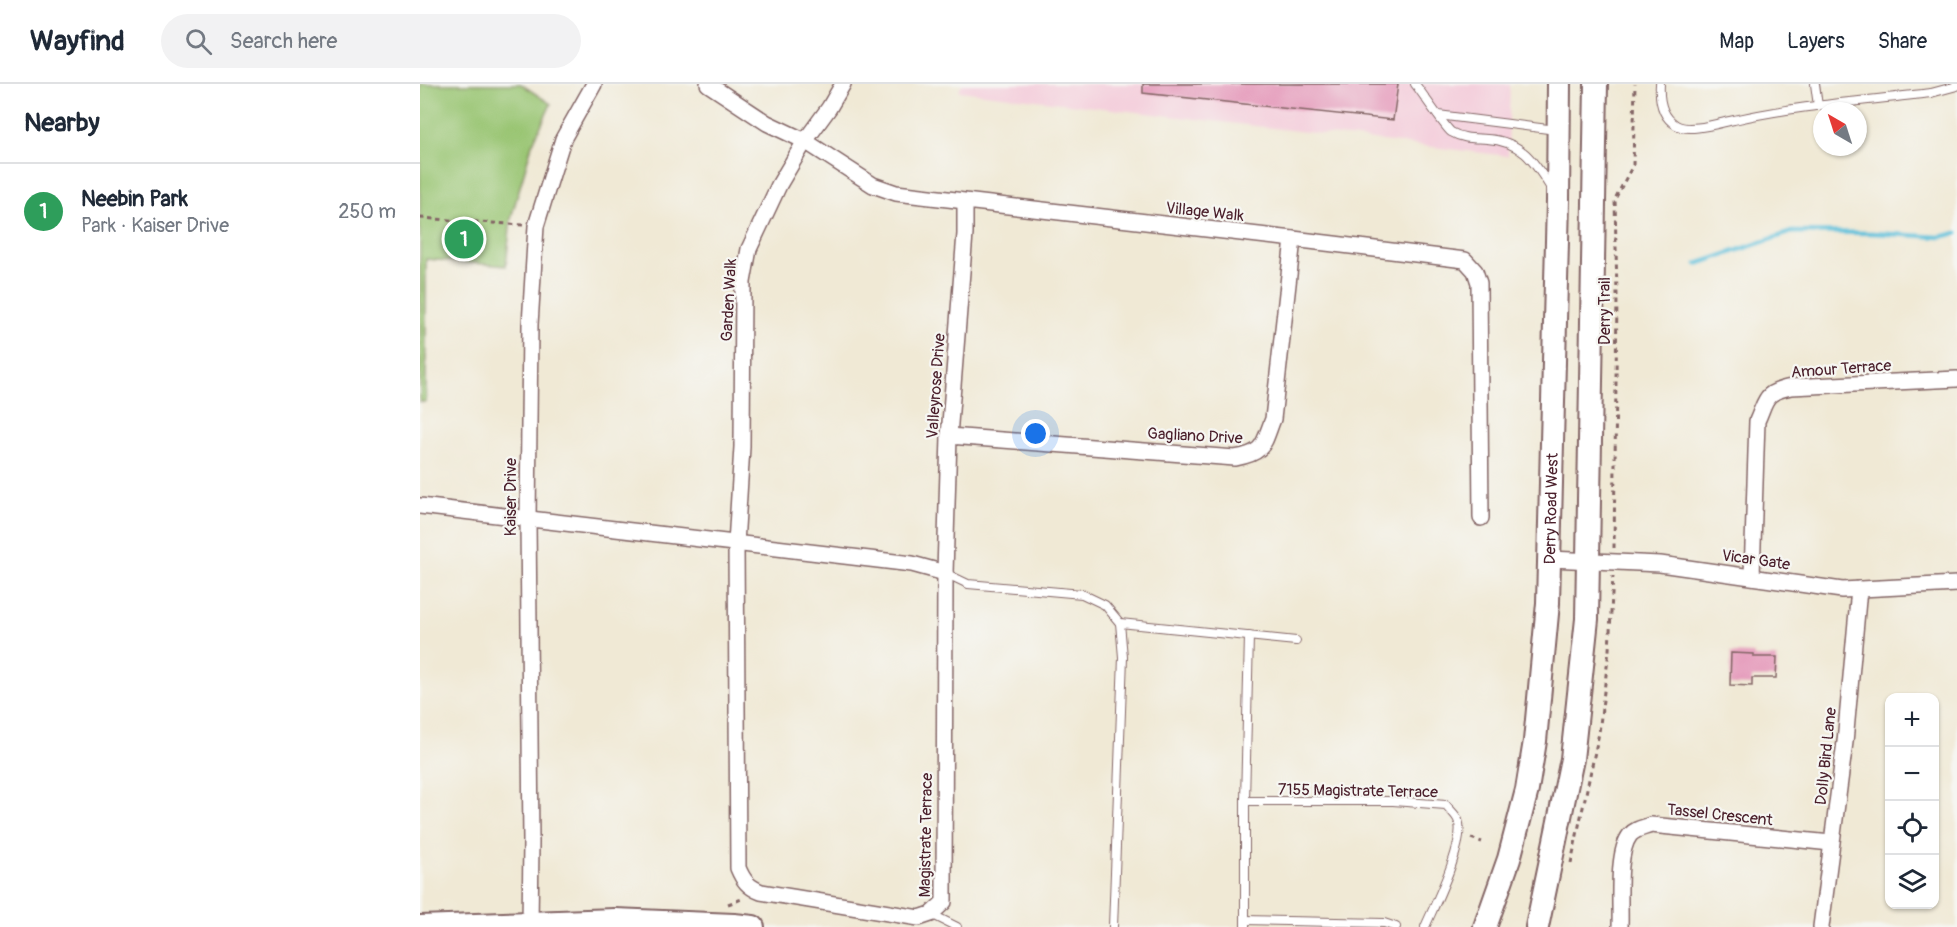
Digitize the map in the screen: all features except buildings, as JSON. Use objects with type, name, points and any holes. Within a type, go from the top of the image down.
[{"type":"main road","name":"Derry Road West","points":[[1485,927],[1509,859],[1527,790],[1536,729],[1548,603],[1559,84]]},
{"type":"main road","points":[[1537,927],[1572,759],[1587,619],[1596,84]]},
{"type":"main road","points":[[1559,130],[1572,134],[1579,141],[1595,168]]},
{"type":"main road","points":[[420,927],[530,925],[615,920],[753,927]]},
{"type":"street","name":"Kaiser Drive","points":[[530,925],[528,520],[530,325],[536,226],[563,139],[594,84]]},
{"type":"street","name":"Village Walk","points":[[708,84],[767,123],[804,141],[873,185],[896,193],[1465,260],[1475,271],[1479,283],[1481,518]]},
{"type":"street","name":"Garden Walk","points":[[736,544],[742,447],[743,282],[749,249],[778,185],[804,141],[829,108],[843,84]]},
{"type":"street","name":"Valleyrose Drive","points":[[945,573],[949,436],[965,234],[965,202]]},
{"type":"street","name":"Gagliano Drive","points":[[949,436],[1235,458],[1250,455],[1262,447],[1273,419],[1293,238]]},
{"type":"street","name":"Amour Terrace","points":[[1752,576],[1757,421],[1760,409],[1767,398],[1791,387],[1957,379]]},
{"type":"street","points":[[420,506],[912,564],[945,573]]},
{"type":"street","name":"Magistrate Terrace","points":[[736,544],[738,868],[743,879],[749,887],[761,892],[919,918],[931,914],[944,902],[945,573]]},
{"type":"street","name":"Vicar Gate","points":[[1550,559],[1660,564],[1828,589],[1957,584]]},
{"type":"street","name":"Dolly Bird Lane","points":[[1821,927],[1845,742],[1859,589]]},
{"type":"street","name":"Tassel Crescent","points":[[1620,927],[1622,854],[1627,841],[1636,830],[1651,825],[1832,843]]},
{"type":"lane","points":[[1415,84],[1450,131],[1467,139],[1489,139],[1502,142],[1515,146],[1528,154],[1558,201]]},
{"type":"lane","points":[[1660,84],[1659,99],[1665,114],[1676,125],[1690,129],[1757,114],[1813,107]]},
{"type":"lane","points":[[1815,84],[1817,102]]},
{"type":"lane","points":[[1853,102],[1931,93],[1957,86]]},
{"type":"lane","points":[[1438,115],[1559,130]]},
{"type":"lane","points":[[945,573],[969,584],[1082,594],[1105,604],[1120,623],[1123,657],[1113,927]]},
{"type":"lane","points":[[1120,623],[1296,641]]},
{"type":"lane","points":[[1249,636],[1245,923],[1384,923],[1396,927]]},
{"type":"lane","name":"7155 Magistrate Terrace","points":[[1245,801],[1393,801],[1446,805],[1458,820],[1460,835],[1445,880],[1425,927]]},
{"type":"lane","points":[[931,914],[957,927]]},
{"type":"path","name":"Derry Trail","points":[[1614,542],[1617,296],[1615,199],[1633,165],[1635,84]]},
{"type":"path","points":[[420,218],[536,226]]},
{"type":"shaded area","points":[[962,84],[1510,84],[1508,156],[959,91]]},
{"type":"green space","points":[[420,84],[521,84],[551,104],[532,145],[511,218],[506,266],[426,259],[426,402],[420,402]]},
{"type":"waterway","points":[[1697,264],[1792,232],[1940,237],[1957,233]]},
{"type":"place","name":"Neebin Park","points":[[464,239]]}]
